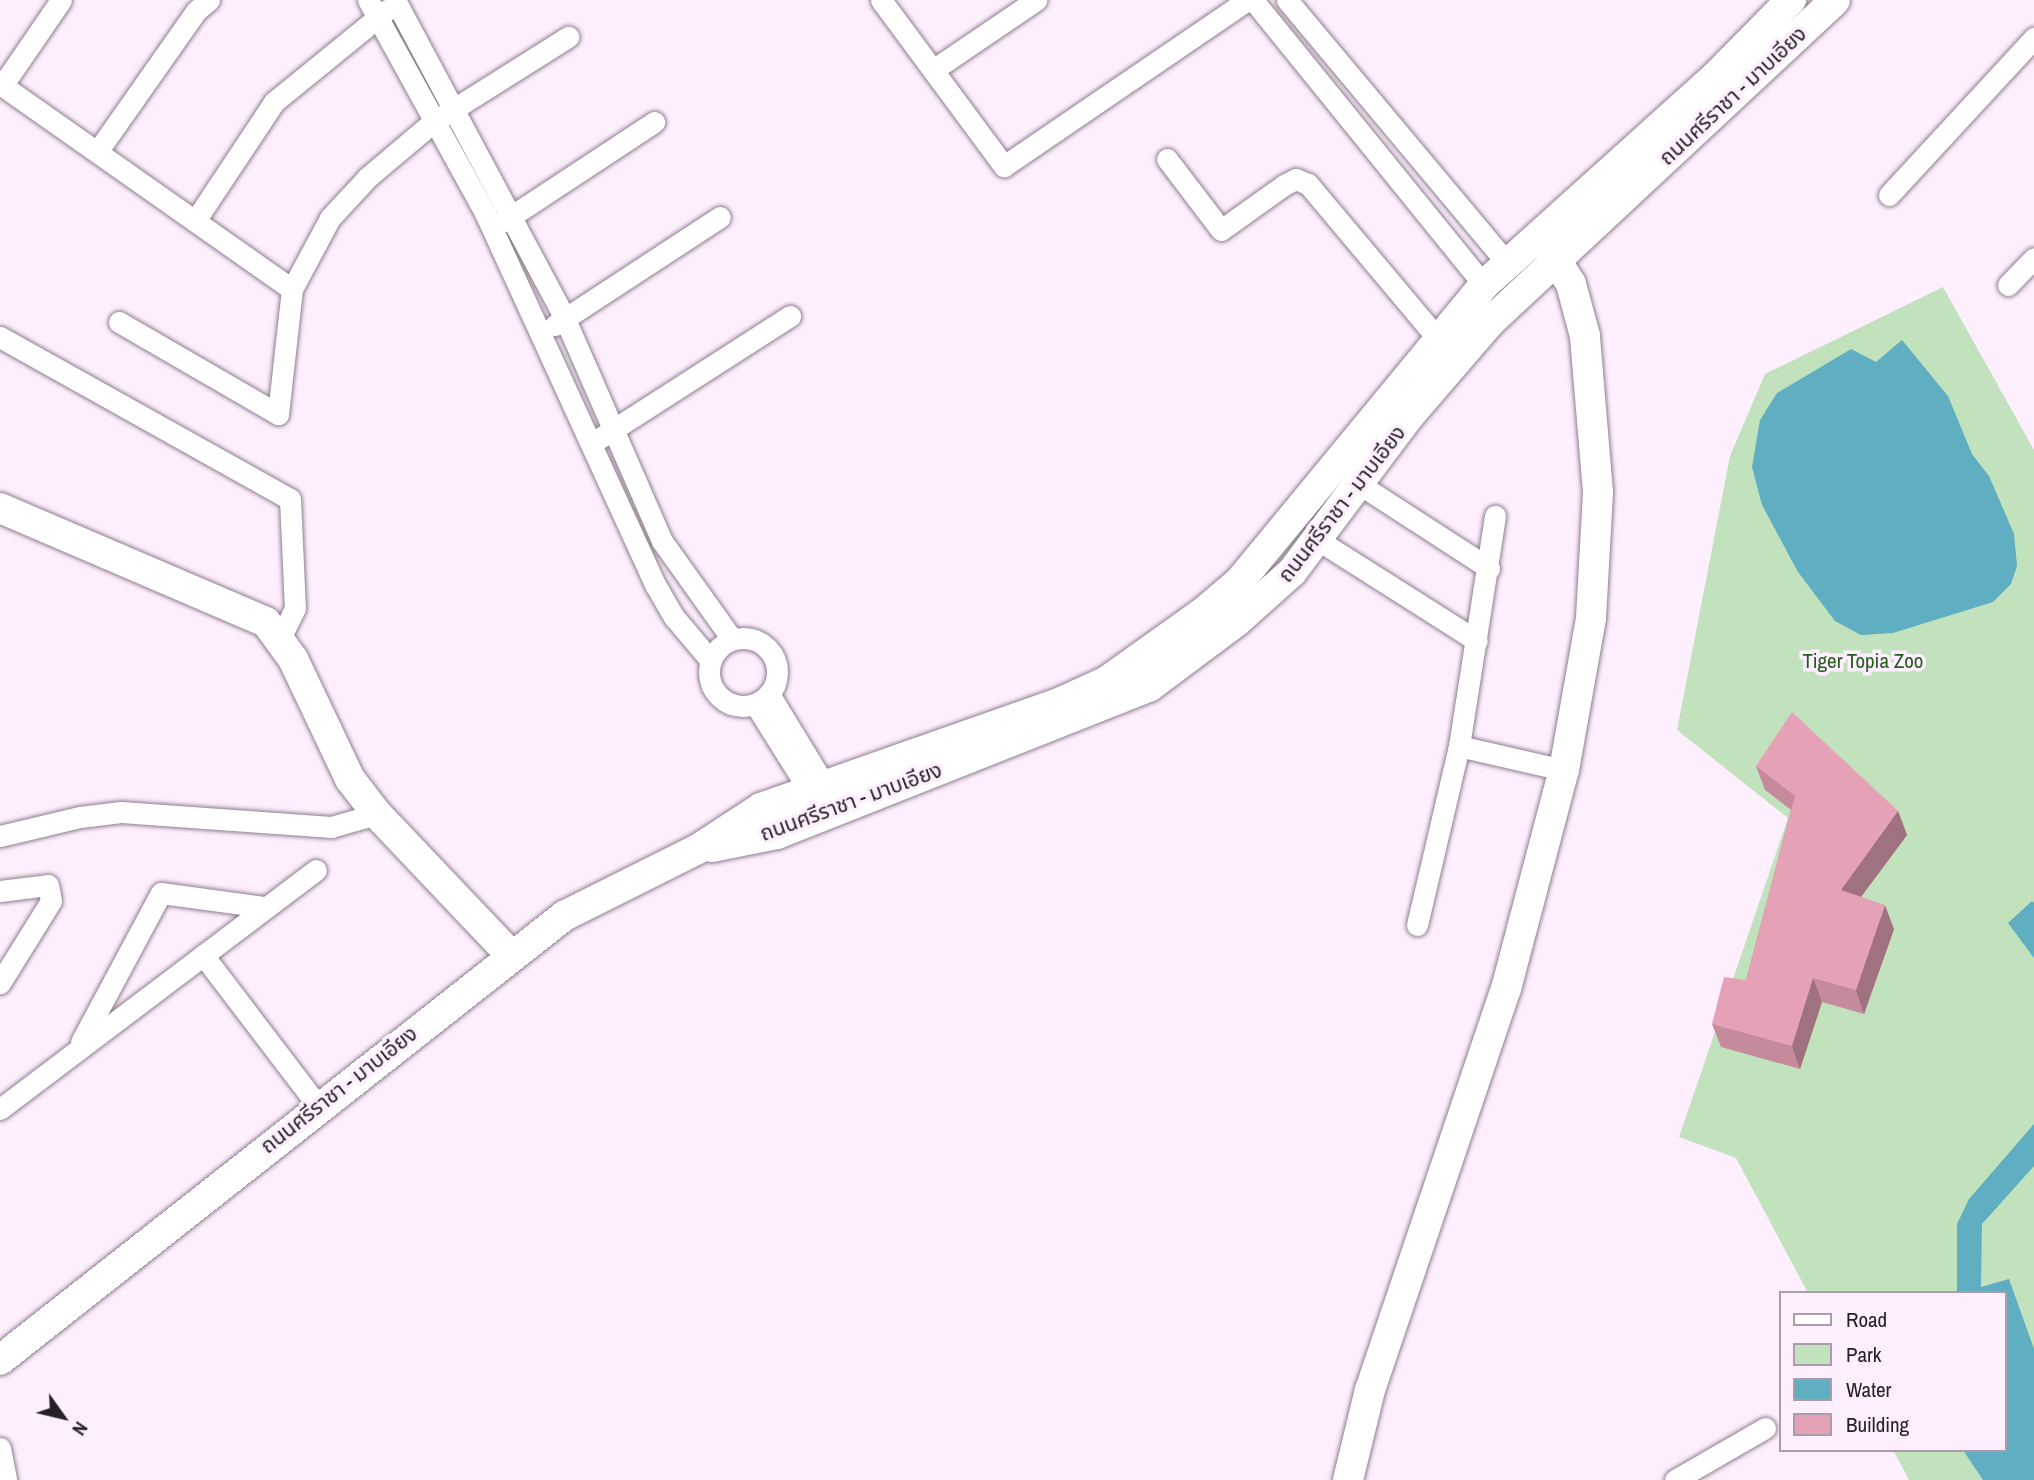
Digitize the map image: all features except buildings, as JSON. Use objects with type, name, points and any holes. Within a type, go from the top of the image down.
[{"type":"main road","name":"ถนนศรีราชา - มาบเอียง","points":[[822,799],[1057,704],[1141,660],[1240,581],[1437,338],[1484,285],[1539,231],[1714,78],[1791,0]]},
{"type":"main road","name":"ถนนศรีราชา - มาบเอียง","points":[[0,1360],[318,1106],[564,916],[698,849],[761,808],[822,799],[1149,688],[1262,601],[1318,540],[1453,361],[1554,259],[1835,0]]},
{"type":"main road","points":[[1348,1480],[1370,1390],[1506,989],[1564,770],[1591,618],[1598,492],[1586,336],[1570,284],[1539,231]]},
{"type":"main road","points":[[0,508],[266,622],[281,637],[325,734],[377,814],[511,955]]},
{"type":"street","points":[[61,0],[1,85],[292,289]]},
{"type":"street","points":[[97,152],[196,11],[209,0]]},
{"type":"street","points":[[881,0],[1004,166],[1247,0]]},
{"type":"street","points":[[933,70],[1036,0]]},
{"type":"street","points":[[1253,0],[1484,285]]},
{"type":"street","points":[[1287,0],[1506,262]]},
{"type":"street","points":[[195,221],[274,102],[372,9],[397,1],[452,108],[514,215],[565,319],[611,431],[662,541],[687,582],[732,639]]},
{"type":"street","points":[[372,9],[492,228],[663,599],[711,661],[710,682],[723,700],[743,707],[762,699],[777,669],[770,650],[752,639],[732,639],[711,661]]},
{"type":"street","points":[[119,322],[278,414],[292,289],[330,218],[368,177],[433,122],[568,37]]},
{"type":"street","points":[[1889,195],[2034,38]]},
{"type":"street","points":[[492,228],[654,122]]},
{"type":"street","points":[[1167,159],[1221,230],[1284,185],[1296,179],[1308,184],[1437,338]]},
{"type":"street","points":[[542,332],[720,217]]},
{"type":"street","points":[[2008,285],[2034,258]]},
{"type":"street","points":[[591,444],[790,316]]},
{"type":"street","points":[[0,338],[290,499],[295,608],[281,637]]},
{"type":"street","points":[[1359,484],[1489,568]]},
{"type":"street","points":[[1417,925],[1459,746],[1489,568],[1494,516]]},
{"type":"street","points":[[1318,540],[1477,641]]},
{"type":"street","points":[[663,599],[687,582]]},
{"type":"street","points":[[762,699],[822,799]]},
{"type":"street","points":[[1459,746],[1564,770]]},
{"type":"street","points":[[0,836],[80,817],[121,812],[331,827],[377,814]]},
{"type":"street","points":[[0,1109],[316,870]]},
{"type":"street","points":[[0,891],[48,885],[51,901],[0,983]]},
{"type":"street","points":[[77,1050],[160,893],[265,907]]},
{"type":"street","points":[[203,955],[318,1106]]},
{"type":"street","points":[[1675,1480],[1765,1428]]},
{"type":"street","points":[[0,1448],[6,1480]]},
{"type":"green space","name":"Tiger Topia Zoo","points":[[1943,287],[2034,450],[2034,1480],[1909,1480],[1894,1452],[2006,1452],[2006,1291],[1807,1291],[1736,1158],[1679,1137],[1788,818],[1677,730],[1730,456],[1765,374]]},
{"type":"water","points":[[1902,340],[1948,396],[1972,454],[1989,476],[2014,534],[2017,566],[2011,584],[1993,602],[1893,633],[1861,635],[1835,621],[1798,572],[1762,505],[1752,467],[1760,420],[1777,393],[1851,349],[1876,362]]},
{"type":"water","points":[[2032,901],[2034,903],[2034,958],[2008,923]]},
{"type":"water","points":[[2034,1124],[2034,1166],[1982,1224],[1981,1287],[2009,1279],[2034,1349],[2034,1480],[1983,1480],[1964,1452],[2006,1452],[2006,1291],[1957,1291],[1957,1224],[1969,1199]]}]
